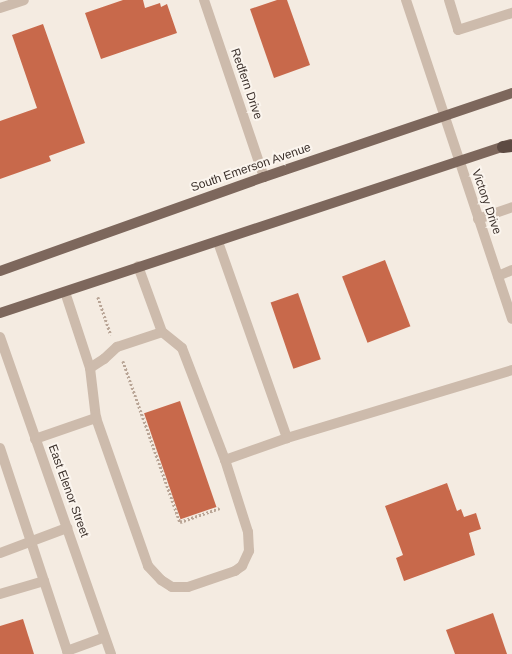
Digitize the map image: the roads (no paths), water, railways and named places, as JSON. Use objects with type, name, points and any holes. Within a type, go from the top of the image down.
[{"type":"main road","name":"South Emerson Avenue","points":[[0,271],[264,177],[512,93]]},
{"type":"main road","points":[[0,313],[138,266],[218,242],[509,145]]},
{"type":"street","points":[[0,8],[24,0]]},
{"type":"street","name":"Redfern Drive","points":[[204,0],[264,177]]},
{"type":"street","name":"Victory Drive","points":[[406,0],[458,162],[512,319]]},
{"type":"street","points":[[448,0],[458,30],[512,13]]},
{"type":"street","points":[[478,219],[512,207]]},
{"type":"street","points":[[218,242],[287,438]]},
{"type":"street","points":[[65,292],[90,368],[96,418],[148,566],[161,580],[172,587],[188,588],[235,571],[242,566],[249,551],[248,532],[225,460],[182,348],[162,332],[138,266]]},
{"type":"street","points":[[498,276],[512,270]]},
{"type":"street","points":[[90,368],[104,359],[116,347],[162,332]]},
{"type":"street","name":"East Elenor Street","points":[[0,337],[111,654]]},
{"type":"street","points":[[225,460],[287,438],[512,370]]},
{"type":"street","points":[[36,439],[96,418]]},
{"type":"street","points":[[0,448],[68,653],[105,636]]},
{"type":"street","points":[[0,553],[67,528]]},
{"type":"street","points":[[0,594],[44,581]]}]
